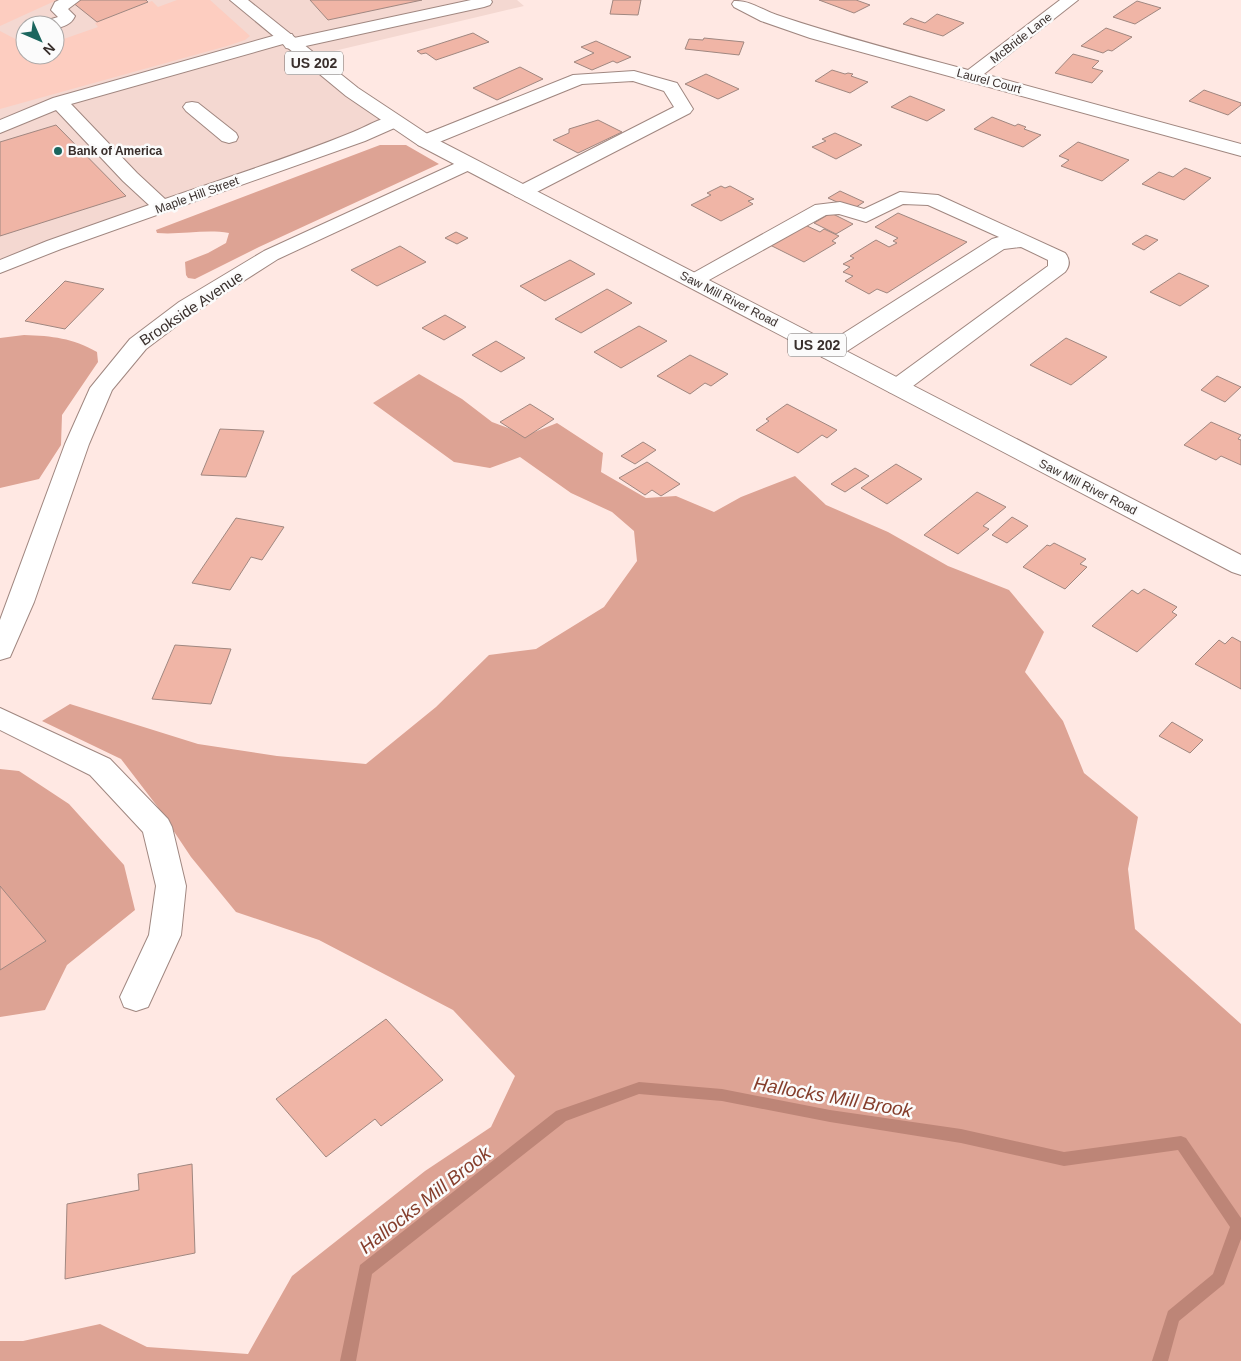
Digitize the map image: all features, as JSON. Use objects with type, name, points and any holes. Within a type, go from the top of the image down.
[{"type":"main road","points":[[65,20],[67,16],[59,10],[61,5],[72,0]]},
{"type":"main road","name":"Saw Mill River Road","points":[[238,0],[328,75],[393,122],[426,141],[1241,566]]},
{"type":"main road","points":[[0,127],[59,102],[289,41],[484,2],[481,0]]},
{"type":"main road","name":"McBride Lane","points":[[971,76],[1070,0]]},
{"type":"main road","name":"Laurel Court","points":[[740,4],[767,17],[816,34],[1241,150]]},
{"type":"main road","points":[[426,141],[579,79],[634,76],[671,87],[684,108],[522,192]]},
{"type":"main road","points":[[59,102],[130,177],[163,207]]},
{"type":"main road","points":[[192,107],[236,134],[211,102]]},
{"type":"main road","name":"Maple Hill Street","points":[[0,267],[54,245],[358,137],[393,122]]},
{"type":"main road","name":"Brookside Avenue","points":[[0,650],[21,602],[77,444],[101,388],[138,344],[187,307],[271,255],[467,164]]},
{"type":"main road","points":[[693,281],[822,209],[840,208],[866,216],[900,198],[931,199],[1058,257],[1058,268],[897,388]]},
{"type":"main road","points":[[830,352],[999,243],[1024,241]]},
{"type":"main road","points":[[0,718],[100,767],[156,827],[171,886],[165,935],[136,997]]},
{"type":"shaded area","points":[[0,0],[517,0],[524,6],[313,56],[393,122],[0,270]]},
{"type":"shaded area","points":[[0,0],[57,0],[24,15],[15,15],[15,19],[0,26]]},
{"type":"shaded area","points":[[177,0],[210,0],[250,36],[245,40],[227,46],[0,109],[0,31],[15,39],[15,65],[65,65],[65,39],[98,27],[95,23],[152,1],[158,7]]},
{"type":"shaded area","points":[[380,145],[406,145],[439,164],[259,247],[195,279],[188,278],[186,275],[185,262],[208,253],[226,243],[229,233],[157,233],[156,230]]},
{"type":"shaded area","points":[[24,335],[53,337],[71,341],[97,352],[98,362],[62,415],[61,445],[39,479],[0,488],[0,338]]},
{"type":"shaded area","points":[[419,374],[462,399],[492,422],[527,435],[557,423],[603,453],[601,472],[646,498],[676,496],[714,512],[741,497],[795,476],[826,505],[888,532],[948,566],[1009,590],[1044,632],[1025,672],[1063,721],[1084,773],[1138,817],[1128,869],[1135,929],[1241,1024],[1241,1361],[0,1361],[0,1341],[23,1341],[100,1324],[147,1347],[248,1354],[292,1276],[425,1171],[491,1127],[515,1076],[453,1010],[319,940],[236,912],[191,857],[157,806],[121,759],[42,721],[70,704],[198,744],[277,756],[366,764],[436,707],[489,655],[536,649],[604,607],[637,561],[634,531],[612,512],[571,493],[520,457],[490,468],[454,462],[373,403]]},
{"type":"shaded area","points":[[0,769],[19,771],[69,804],[124,865],[135,910],[67,965],[45,1010],[0,1017]]},
{"type":"building","points":[[77,0],[146,0],[148,2],[97,22],[72,2]]},
{"type":"building","points":[[310,0],[422,0],[328,20]]},
{"type":"building","points":[[613,0],[641,0],[638,15],[610,14]]},
{"type":"building","points":[[819,0],[856,0],[870,5],[854,13]]},
{"type":"building","points":[[1137,1],[1161,8],[1135,24],[1113,17]]},
{"type":"building","points":[[937,14],[964,23],[943,36],[903,24],[911,18],[925,23]]},
{"type":"building","points":[[1106,28],[1132,37],[1112,51],[1108,50],[1103,53],[1081,46]]},
{"type":"building","points":[[473,33],[489,42],[436,60],[426,53],[421,54],[417,51]]},
{"type":"building","points":[[704,38],[744,42],[739,55],[685,49],[689,39],[703,40]]},
{"type":"building","points":[[596,41],[631,57],[617,63],[613,61],[592,70],[574,62],[594,53],[581,47]]},
{"type":"building","points":[[1073,54],[1099,61],[1092,68],[1103,71],[1092,83],[1055,73]]},
{"type":"building","points":[[520,67],[543,79],[497,100],[473,88]]},
{"type":"building","points":[[832,70],[853,74],[851,76],[868,82],[850,93],[815,81]]},
{"type":"building","points":[[706,74],[739,89],[718,99],[685,84]]},
{"type":"building","points":[[1204,90],[1241,103],[1241,105],[1228,115],[1189,101]]},
{"type":"building","points":[[910,96],[945,110],[927,121],[891,107]]},
{"type":"building","points":[[992,117],[1015,126],[1018,124],[1026,127],[1024,129],[1041,135],[1023,147],[974,129]]},
{"type":"building","points":[[598,120],[622,132],[578,153],[553,140],[569,133],[569,129]]},
{"type":"building","points":[[56,125],[126,196],[0,236],[0,142]]},
{"type":"building","points":[[835,133],[862,145],[836,159],[812,147],[826,141],[822,139]]},
{"type":"building","points":[[1078,142],[1129,160],[1102,181],[1061,166],[1069,160],[1059,156]]},
{"type":"building","points":[[1185,168],[1211,178],[1184,200],[1142,184],[1159,172],[1173,177]]},
{"type":"building","points":[[721,186],[725,188],[730,186],[754,199],[748,201],[753,204],[721,221],[691,205],[711,195],[707,193]]},
{"type":"building","points":[[840,191],[864,202],[853,209],[828,198]]},
{"type":"building","points":[[831,213],[853,224],[836,234],[814,223]]},
{"type":"building","points":[[898,213],[967,242],[887,293],[877,289],[869,294],[845,281],[853,276],[843,272],[850,267],[843,264],[854,258],[850,256],[876,240],[889,247],[897,243],[893,241],[898,238],[875,227]]},
{"type":"building","points":[[805,225],[820,232],[824,229],[839,236],[832,241],[836,243],[804,262],[770,245]]},
{"type":"building","points":[[456,232],[468,238],[457,244],[445,238]]},
{"type":"building","points":[[1146,235],[1158,240],[1144,250],[1132,244]]},
{"type":"building","points":[[400,246],[426,262],[377,286],[351,270]]},
{"type":"building","points":[[570,260],[595,274],[545,301],[520,286]]},
{"type":"building","points":[[1179,273],[1209,286],[1180,306],[1150,292]]},
{"type":"building","points":[[65,281],[104,289],[65,329],[25,321]]},
{"type":"building","points":[[607,289],[632,303],[581,333],[555,319]]},
{"type":"building","points":[[445,315],[466,327],[444,340],[422,328]]},
{"type":"building","points":[[639,326],[667,341],[621,368],[594,352]]},
{"type":"building","points":[[1066,338],[1107,357],[1071,385],[1030,365]]},
{"type":"building","points":[[496,341],[525,358],[501,372],[472,355]]},
{"type":"building","points":[[690,355],[728,374],[711,386],[705,383],[690,394],[657,376]]},
{"type":"building","points":[[1217,376],[1241,387],[1225,402],[1201,390]]},
{"type":"building","points":[[530,404],[554,419],[525,438],[500,422]]},
{"type":"building","points":[[787,404],[837,430],[827,438],[822,435],[798,453],[756,430],[769,421],[766,419]]},
{"type":"building","points":[[1211,422],[1241,435],[1238,439],[1241,440],[1241,465],[1221,456],[1216,460],[1184,445]]},
{"type":"building","points":[[220,429],[264,431],[246,477],[201,475]]},
{"type":"building","points":[[643,442],[656,450],[635,464],[621,456]]},
{"type":"building","points":[[647,462],[680,484],[661,496],[652,490],[645,495],[619,478]]},
{"type":"building","points":[[896,464],[922,479],[887,504],[861,488]]},
{"type":"building","points":[[855,468],[869,476],[845,492],[831,484]]},
{"type":"building","points":[[977,492],[1006,507],[983,526],[989,529],[958,554],[924,535]]},
{"type":"building","points":[[1012,517],[1028,526],[1007,543],[992,535]]},
{"type":"building","points":[[236,518],[284,527],[262,560],[251,557],[230,590],[192,583]]},
{"type":"building","points":[[1054,543],[1086,559],[1080,564],[1087,567],[1065,589],[1023,567],[1047,545],[1050,546]]},
{"type":"building","points":[[1144,589],[1177,607],[1172,612],[1177,615],[1137,652],[1092,626],[1132,590],[1138,594]]},
{"type":"building","points":[[1232,637],[1241,642],[1241,689],[1195,664],[1219,640],[1225,644]]},
{"type":"building","points":[[175,645],[231,649],[211,704],[152,699]]},
{"type":"building","points":[[1172,722],[1203,740],[1190,753],[1159,736]]},
{"type":"building","points":[[0,886],[46,941],[0,970]]},
{"type":"building","points":[[386,1019],[443,1080],[381,1126],[375,1119],[326,1157],[276,1099]]},
{"type":"building","points":[[192,1164],[195,1253],[65,1279],[67,1204],[139,1190],[138,1174]]},
{"type":"waterway","name":"Hallocks Mill Brook","points":[[348,1361],[365,1270],[561,1116],[639,1088],[722,1095],[830,1116],[961,1136],[1064,1159],[1181,1143],[1238,1226],[1219,1279],[1173,1316],[1160,1361]]},
{"type":"place","name":"Bank of America","points":[[58,151]]}]
